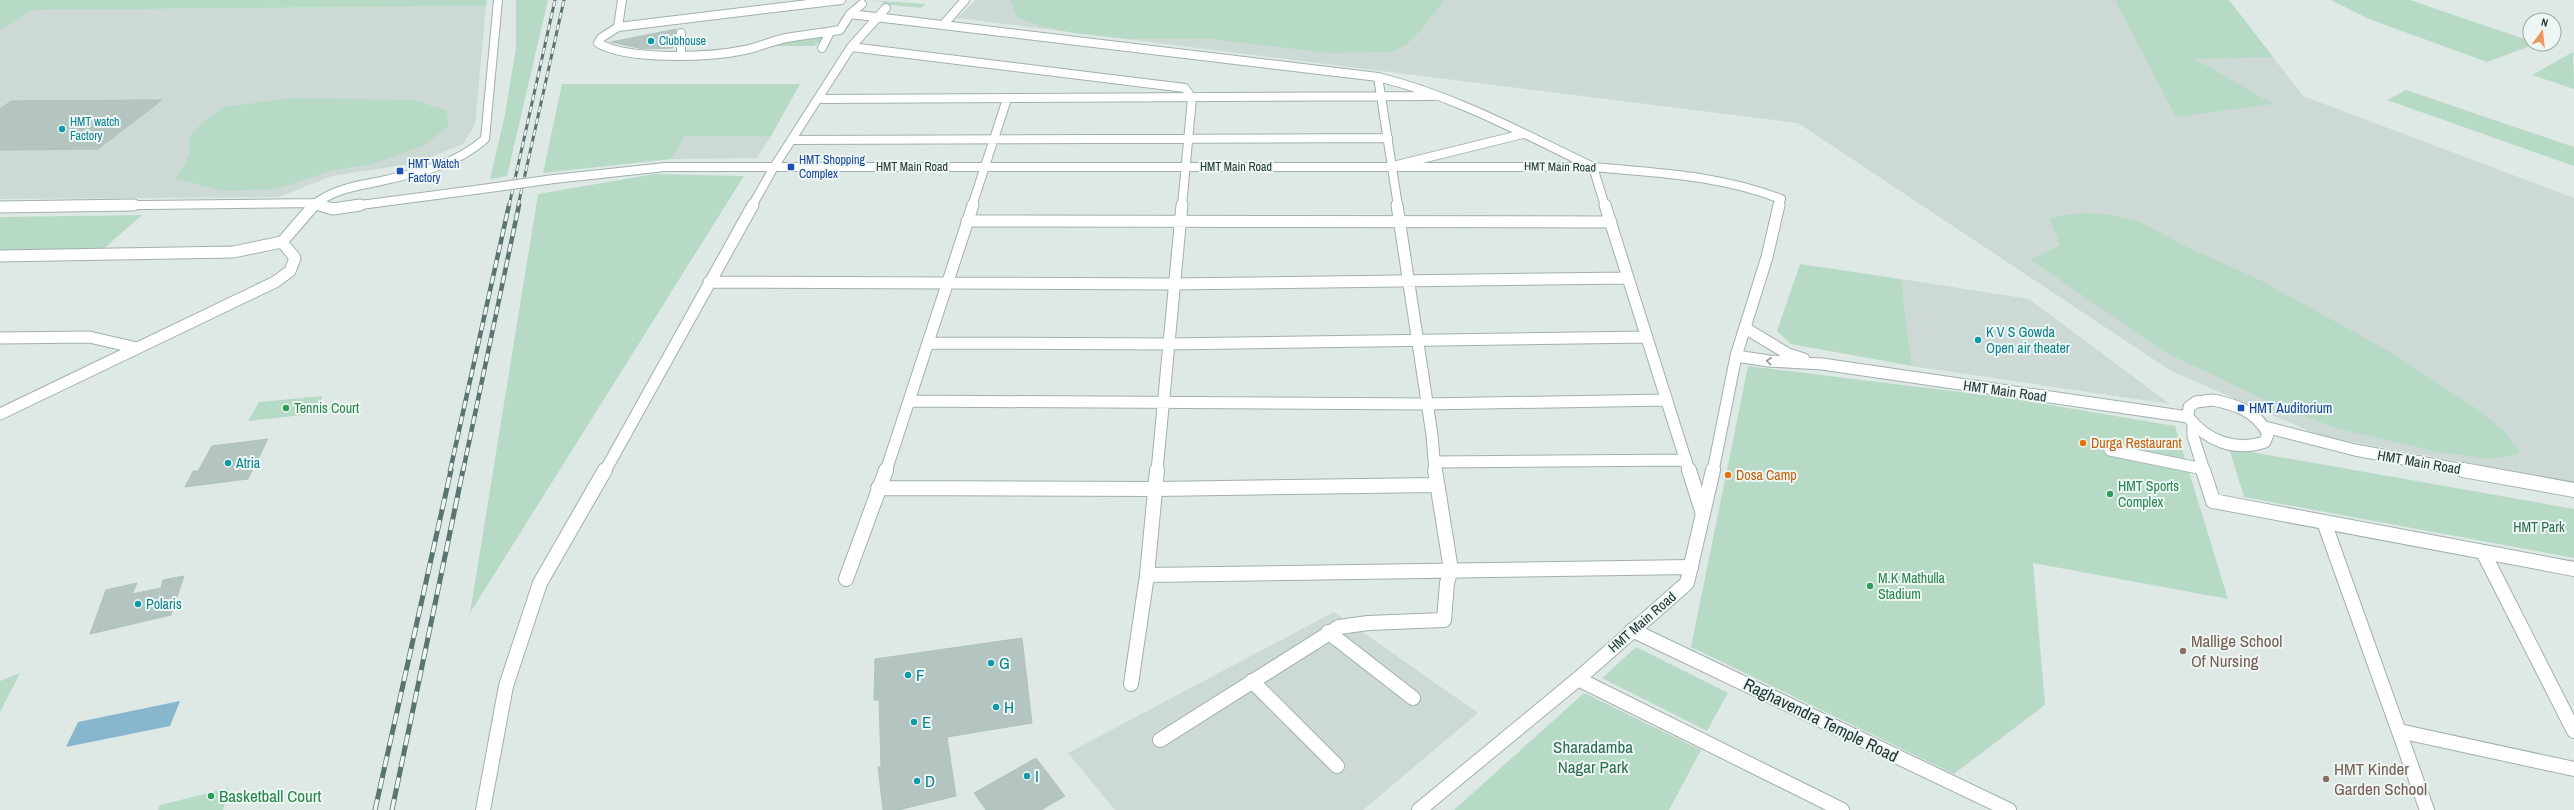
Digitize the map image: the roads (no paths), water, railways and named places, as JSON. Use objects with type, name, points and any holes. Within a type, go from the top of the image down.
[{"type":"street","points":[[0,256],[234,252],[282,242],[316,203],[336,191],[441,166],[472,152],[485,139],[498,0]]},
{"type":"street","points":[[618,27],[622,0]]},
{"type":"street","points":[[841,0],[618,27],[601,38],[598,43],[601,47],[622,53],[681,55],[745,50],[776,40],[840,30],[850,14],[862,4],[848,0]]},
{"type":"street","points":[[943,25],[965,0]]},
{"type":"street","points":[[483,810],[506,686],[540,584],[774,167],[851,47],[876,17],[886,8]]},
{"type":"street","points":[[850,14],[1378,77],[1404,82],[1442,95],[1593,167],[1704,517]]},
{"type":"street","points":[[822,48],[830,32]]},
{"type":"street","points":[[681,55],[682,33]]},
{"type":"street","points":[[851,47],[1185,88],[1192,98],[1148,574],[1131,684]]},
{"type":"street","points":[[1160,740],[1328,632],[1339,627],[1368,623],[1436,622],[1444,620],[1447,583],[1451,570],[1436,485],[1436,462],[1393,166],[1378,77]]},
{"type":"street","points":[[818,99],[1381,98],[1442,95]]},
{"type":"street","points":[[846,579],[909,401],[1007,99]]},
{"type":"street","points":[[1393,166],[1523,134]]},
{"type":"street","points":[[791,140],[1388,138]]},
{"type":"street","name":"HMT Main Road","points":[[316,203],[323,208],[333,210],[554,179],[665,167],[1593,167],[1730,182],[1759,189],[1782,199],[1768,257],[1736,356],[1704,517],[1686,582],[1578,679],[1419,810]]},
{"type":"street","points":[[0,207],[252,203],[264,205],[316,203]]},
{"type":"street","points":[[0,214],[249,209],[264,205]]},
{"type":"street","points":[[967,221],[1052,223],[1180,221],[1401,223],[1611,222]]},
{"type":"street","points":[[0,414],[275,282],[290,271],[295,258],[282,242]]},
{"type":"street","points":[[709,282],[1174,284],[1628,278]]},
{"type":"street","name":"HMT Main Road","points":[[1745,328],[1788,354],[1822,364]]},
{"type":"street","points":[[0,338],[89,337],[137,348]]},
{"type":"street","points":[[928,343],[1169,344],[1647,337]]},
{"type":"street","name":"HMT Main Road","points":[[1736,356],[1769,361],[1822,364],[2190,422]]},
{"type":"street","points":[[909,401],[1427,404],[1667,400]]},
{"type":"street","points":[[2190,422],[2216,440],[2245,446],[2257,446],[2265,442],[2268,434],[2263,422],[2254,414],[2241,408],[2213,400],[2196,402],[2189,407],[2190,422],[2193,436],[2213,501],[2574,569]]},
{"type":"street","name":"HMT Main Road","points":[[2265,427],[2354,450],[2574,490]]},
{"type":"street","points":[[2110,450],[2203,469]]},
{"type":"street","points":[[1436,462],[1686,460]]},
{"type":"street","points":[[878,488],[1156,489],[1436,485]]},
{"type":"street","points":[[2324,522],[2427,810]]},
{"type":"street","points":[[2483,552],[2574,731]]},
{"type":"street","points":[[1148,574],[1691,567]]},
{"type":"street","name":"Raghavendra Temple Road","points":[[1632,630],[2009,810]]},
{"type":"street","points":[[1328,632],[1413,698]]},
{"type":"street","points":[[1578,679],[1842,810]]},
{"type":"street","points":[[1252,682],[1337,766]]},
{"type":"street","points":[[2399,731],[2574,769]]},
{"type":"water","points":[[180,701],[170,726],[66,747],[78,722]]},
{"type":"railway","points":[[509,206],[555,0]]},
{"type":"railway","points":[[518,206],[564,0]]},
{"type":"railway","points":[[450,471],[509,205]]},
{"type":"railway","points":[[463,471],[519,205]]},
{"type":"railway","points":[[375,810],[451,470]]},
{"type":"railway","points":[[392,810],[463,470]]},
{"type":"place","name":"Clubhouse","points":[[651,41]]},
{"type":"place","name":"HMT watch Factory","points":[[62,129]]},
{"type":"place","name":"HMT Shopping Complex","points":[[791,167]]},
{"type":"place","name":"HMT Watch Factory","points":[[400,171]]},
{"type":"place","name":"K V S Gowda Open air theater","points":[[1978,340]]},
{"type":"place","name":"Tennis Court","points":[[286,408]]},
{"type":"place","name":"HMT Auditorium","points":[[2241,408]]},
{"type":"place","name":"Durga Restaurant","points":[[2083,443]]},
{"type":"place","name":"Atria","points":[[228,463]]},
{"type":"place","name":"Dosa Camp","points":[[1728,475]]},
{"type":"place","name":"HMT Sports Complex","points":[[2110,494]]},
{"type":"place","name":"M.K Mathulla Stadium","points":[[1870,586]]},
{"type":"place","name":"Polaris","points":[[138,604]]},
{"type":"place","name":"Mallige School Of Nursing","points":[[2183,651]]},
{"type":"place","name":"G","points":[[991,663]]},
{"type":"place","name":"F","points":[[908,675]]},
{"type":"place","name":"H","points":[[996,707]]},
{"type":"place","name":"E","points":[[914,722]]},
{"type":"place","name":"I","points":[[1027,776]]},
{"type":"place","name":"HMT Kinder Garden School","points":[[2326,779]]},
{"type":"place","name":"D","points":[[917,781]]},
{"type":"place","name":"Basketball Court","points":[[211,796]]},
{"type":"park label","name":"HMT Park","points":[[2539,527]]},
{"type":"park label","name":"Sharadamba Nagar Park","points":[[1593,757]]}]
